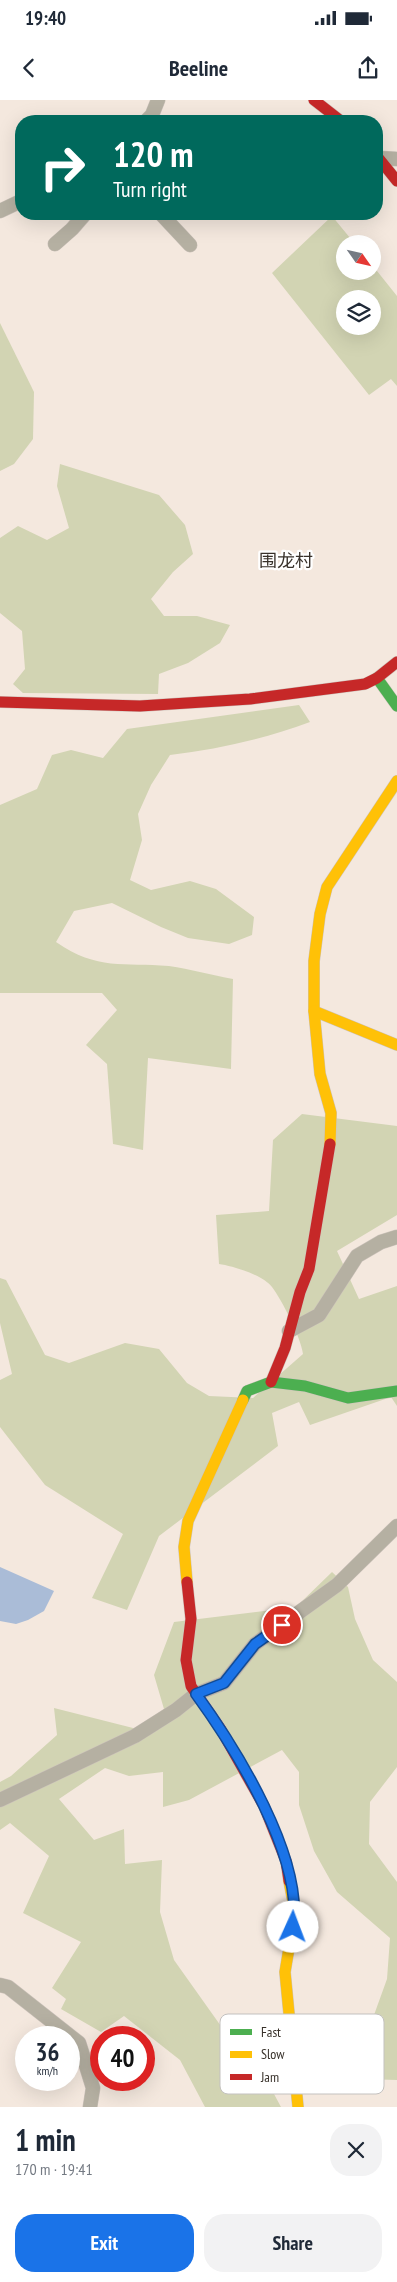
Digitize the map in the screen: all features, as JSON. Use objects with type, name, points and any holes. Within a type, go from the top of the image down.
[{"type":"street","points":[[152,115],[158,100]]},
{"type":"street","points":[[314,100],[333,115]]},
{"type":"street","points":[[383,158],[397,159]]},
{"type":"street","points":[[383,164],[397,181]]},
{"type":"street","points":[[0,212],[15,204]]},
{"type":"street","points":[[55,244],[80,220]]},
{"type":"street","points":[[167,220],[190,244]]},
{"type":"street","points":[[0,702],[140,706],[230,701],[365,684],[378,678],[397,662]]},
{"type":"street","points":[[378,678],[397,706]]},
{"type":"street","points":[[271,1382],[309,1269],[331,1139],[331,1113],[320,1074],[314,1012],[314,961],[320,914],[327,887],[397,781]]},
{"type":"street","points":[[314,1012],[397,1045]]},
{"type":"street","points":[[289,1331],[319,1315],[357,1256],[381,1242],[397,1237]]},
{"type":"street","points":[[290,2014],[286,1972],[295,1912],[286,1861],[264,1806],[220,1728],[194,1690],[186,1660],[191,1619],[184,1547],[188,1521],[247,1391],[271,1382],[305,1386],[348,1398],[397,1391]]},
{"type":"street","points":[[0,1800],[135,1736],[176,1710],[194,1690],[224,1683],[255,1644],[337,1585],[397,1526]]},
{"type":"street","points":[[0,1985],[8,1987],[79,2043],[93,2088],[90,2107]]},
{"type":"street","points":[[297,2094],[298,2107]]},
{"type":"green space","points":[[328,220],[335,220],[348,235],[336,235],[336,280],[381,280],[381,276],[397,296],[397,386],[391,379],[369,395],[272,273]]},
{"type":"green space","points":[[0,323],[34,392],[33,439],[14,464],[0,471]]},
{"type":"green space","points":[[60,464],[159,495],[185,525],[193,554],[173,572],[151,599],[164,616],[197,616],[230,625],[220,643],[188,663],[159,674],[158,694],[23,693],[13,684],[25,669],[22,631],[0,613],[0,538],[18,526],[47,540],[69,528],[57,486]]},
{"type":"green space","points":[[299,705],[310,722],[241,743],[170,755],[151,785],[138,814],[142,840],[130,880],[151,890],[190,881],[216,889],[254,917],[252,935],[229,944],[188,938],[112,903],[74,911],[56,942],[71,951],[98,961],[169,966],[233,979],[231,1069],[148,1058],[143,1150],[113,1144],[107,1064],[86,1045],[117,1010],[102,993],[0,993],[0,805],[37,789],[52,755],[71,750],[103,758],[127,729]]},
{"type":"green space","points":[[302,1114],[397,1126],[397,1215],[337,1251],[359,1299],[397,1286],[397,1406],[391,1397],[310,1425],[299,1402],[272,1413],[278,1446],[159,1536],[127,1610],[92,1598],[123,1534],[45,1485],[0,1427],[0,1380],[12,1374],[0,1323],[0,1278],[6,1280],[45,1355],[69,1363],[125,1343],[159,1349],[187,1383],[209,1396],[253,1398],[303,1354],[302,1347],[281,1301],[268,1283],[240,1269],[219,1264],[216,1215],[269,1211],[273,1140]]},
{"type":"green space","points":[[332,1572],[348,1587],[355,1619],[373,1660],[397,1682],[397,1767],[370,1802],[369,1844],[397,1882],[397,2080],[384,2080],[384,2014],[374,2014],[387,1979],[390,1938],[337,1892],[314,1851],[299,1805],[299,1772],[282,1750],[189,1800],[163,1807],[163,1772],[129,1776],[105,1768],[59,1799],[94,1840],[124,1829],[125,1864],[162,1860],[160,1912],[174,1960],[220,2025],[220,2094],[274,2094],[281,2107],[205,2107],[180,2060],[155,2040],[155,2026],[137,2026],[124,2016],[110,2026],[91,2026],[61,2009],[66,1999],[52,1988],[81,1942],[23,1913],[49,1856],[10,1823],[0,1830],[0,1782],[11,1776],[57,1735],[54,1708],[137,1729],[164,1709],[154,1675],[174,1622],[296,1607]]},
{"type":"water","points":[[0,1567],[54,1591],[44,1611],[16,1624],[0,1621]]},
{"type":"traffic: fast","points":[[377,678],[397,706]]},
{"type":"traffic: fast","points":[[243,1400],[247,1391],[271,1382],[305,1386],[348,1398],[397,1391]]},
{"type":"traffic: slow","points":[[314,1011],[314,961],[320,914],[327,887],[397,781]]},
{"type":"traffic: slow","points":[[330,1144],[331,1113],[320,1074],[314,1011],[397,1045]]},
{"type":"traffic: slow","points":[[187,1582],[184,1547],[188,1521],[243,1400]]},
{"type":"traffic: slow","points":[[289,1881],[295,1912],[285,1972],[289,2014]]},
{"type":"traffic: slow","points":[[297,2094],[298,2107]]},
{"type":"traffic: jam","points":[[314,100],[333,115]]},
{"type":"traffic: jam","points":[[383,164],[397,181]]},
{"type":"traffic: jam","points":[[0,702],[140,706],[250,699],[365,684],[377,678],[397,662]]},
{"type":"traffic: jam","points":[[271,1382],[285,1348],[300,1292],[309,1269],[330,1144]]},
{"type":"traffic: jam","points":[[187,1582],[191,1619],[186,1660],[191,1686],[220,1728],[264,1806],[286,1861],[289,1881]]},
{"type":"district","name":"围龙村","points":[[286,561]]},
{"type":"route","points":[[282,1625],[255,1644],[224,1683],[196,1694],[220,1728],[264,1806],[286,1861],[295,1912],[293,1927]]}]
